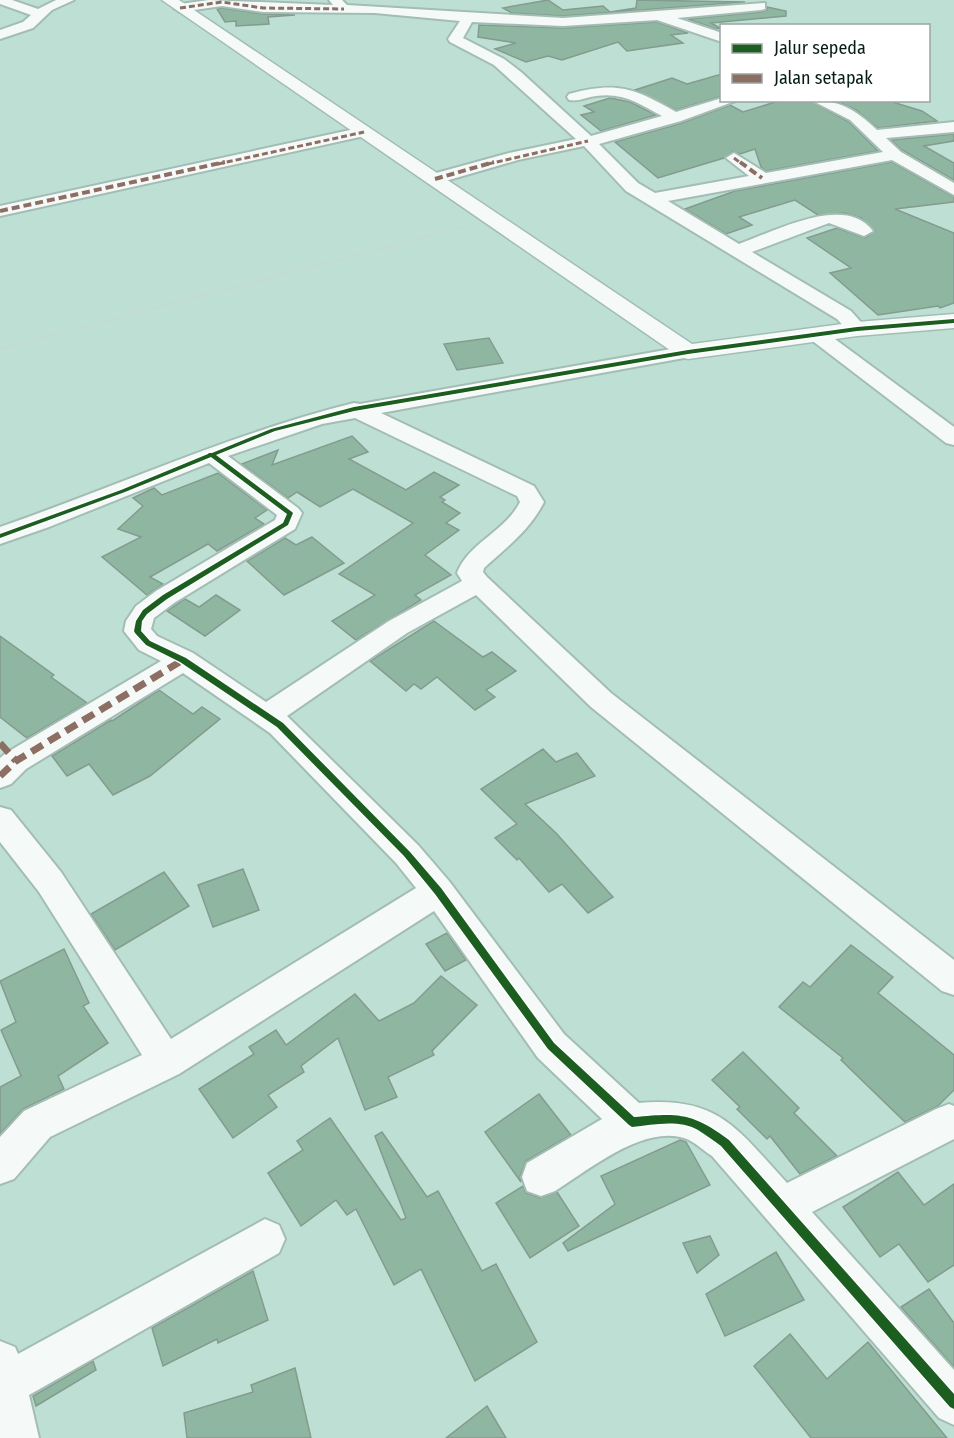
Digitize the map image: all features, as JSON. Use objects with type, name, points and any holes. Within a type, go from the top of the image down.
[{"type":"street","points":[[0,0],[40,14]]},
{"type":"street","points":[[0,35],[28,25],[48,7],[68,0]]},
{"type":"street","points":[[175,4],[222,2],[264,8],[340,4],[417,6],[468,18],[586,24],[760,6]]},
{"type":"street","points":[[175,4],[688,352]]},
{"type":"street","points":[[658,16],[720,37]]},
{"type":"street","points":[[468,18],[455,39],[499,62],[520,79],[588,141],[632,187],[740,250],[844,315],[857,329]]},
{"type":"street","points":[[574,97],[602,89],[622,89],[676,118]]},
{"type":"street","points":[[435,179],[515,156],[611,137],[725,102]]},
{"type":"street","points":[[822,102],[855,117],[871,135],[895,155],[954,190]]},
{"type":"street","points":[[871,135],[954,127]]},
{"type":"street","points":[[0,211],[364,132]]},
{"type":"street","points":[[652,199],[895,155]]},
{"type":"street","points":[[734,158],[762,178]]},
{"type":"street","points":[[740,250],[828,218],[845,221],[864,231]]},
{"type":"street","points":[[0,536],[53,518],[273,430],[354,410],[688,352],[857,329],[954,321]]},
{"type":"street","points":[[817,335],[954,438]]},
{"type":"street","points":[[354,410],[526,491],[532,502],[525,516],[472,564],[470,573],[478,583],[601,700],[954,980]]},
{"type":"street","points":[[211,454],[290,513],[290,519],[286,524],[165,597],[145,612],[139,621],[137,631],[148,644],[183,660],[280,725],[407,854],[438,891],[551,1046],[632,1122]]},
{"type":"street","points":[[266,716],[398,627],[478,583]]},
{"type":"street","points":[[5,760],[183,660]]},
{"type":"street","points":[[0,819],[50,882],[166,1062]]},
{"type":"street","points":[[0,1165],[37,1124],[166,1062],[438,891]]},
{"type":"street","points":[[541,1177],[632,1122],[682,1118],[703,1125],[725,1143],[954,1403]]},
{"type":"street","points":[[781,1207],[949,1122]]},
{"type":"street","points":[[17,1438],[3,1373],[265,1239]]},
{"type":"path","points":[[0,349],[493,219]]},
{"type":"building","points":[[548,0],[563,10],[603,6],[610,12],[636,8],[637,0],[745,2],[563,16],[512,13],[503,8]]},
{"type":"building","points":[[767,7],[786,11],[786,16],[711,23],[720,28],[716,29],[688,19],[761,12],[767,10]]},
{"type":"building","points":[[217,9],[263,14],[295,15],[268,17],[269,24],[236,26],[236,21],[225,22]]},
{"type":"building","points":[[657,22],[688,33],[671,35],[683,43],[627,51],[618,42],[562,60],[548,56],[526,62],[495,49],[516,43],[478,37],[479,25],[563,28]]},
{"type":"building","points":[[720,75],[720,97],[676,110],[635,90],[672,78],[687,84]]},
{"type":"building","points":[[610,98],[630,102],[656,115],[601,131],[581,115],[594,112],[584,106]]},
{"type":"building","points":[[776,102],[813,102],[849,122],[878,151],[766,171],[761,167],[755,149],[740,154],[733,151],[724,158],[658,178],[615,142],[682,123],[730,105],[743,112]]},
{"type":"building","points":[[838,102],[893,102],[922,111],[937,121],[878,128],[856,110]]},
{"type":"building","points":[[954,134],[954,141],[924,146],[954,163],[954,180],[902,150],[891,140]]},
{"type":"building","points":[[892,162],[954,197],[954,202],[895,209],[954,233],[954,303],[940,308],[938,306],[878,315],[830,273],[851,268],[807,238],[837,228],[865,238],[875,231],[861,218],[845,213],[818,215],[795,200],[739,217],[752,225],[726,234],[685,209],[735,191]]},
{"type":"building","points":[[489,338],[503,363],[457,370],[444,344]]},
{"type":"building","points":[[352,436],[368,452],[349,459],[406,490],[434,472],[459,485],[440,497],[445,500],[442,502],[460,513],[446,523],[459,530],[425,555],[451,575],[415,595],[421,600],[356,640],[332,621],[375,595],[339,574],[413,523],[353,489],[320,507],[297,492],[288,498],[242,464],[278,450],[272,465]]},
{"type":"building","points":[[218,473],[267,510],[255,518],[264,524],[217,551],[208,544],[150,577],[163,584],[147,595],[102,557],[141,537],[118,529],[143,506],[133,498],[154,488],[162,495]]},
{"type":"building","points":[[312,537],[344,563],[284,595],[247,561],[285,538],[296,545]]},
{"type":"building","points":[[216,595],[240,610],[205,636],[167,611],[185,599],[199,607]]},
{"type":"building","points":[[434,621],[483,657],[492,652],[516,671],[486,690],[495,697],[475,710],[437,677],[421,689],[414,684],[406,691],[370,661]]},
{"type":"building","points":[[0,636],[54,675],[51,677],[87,703],[27,738],[0,717]]},
{"type":"building","points":[[159,690],[193,714],[202,707],[220,719],[150,776],[113,795],[89,764],[67,776],[52,756]]},
{"type":"building","points":[[543,749],[556,762],[577,753],[595,776],[525,804],[556,833],[613,897],[588,913],[562,884],[549,892],[519,858],[517,860],[495,838],[517,824],[481,789]]},
{"type":"building","points":[[243,869],[259,910],[213,927],[198,885]]},
{"type":"building","points":[[164,872],[189,906],[115,950],[91,914]]},
{"type":"building","points":[[447,933],[466,960],[445,971],[426,944]]},
{"type":"building","points":[[851,945],[893,977],[878,993],[954,1055],[954,1090],[938,1106],[905,1122],[841,1060],[843,1058],[779,1007],[803,982],[810,987]]},
{"type":"building","points":[[64,949],[89,1003],[83,1006],[108,1043],[58,1076],[64,1089],[23,1109],[0,1134],[0,1087],[21,1076],[1,1030],[16,1022],[0,981]]},
{"type":"building","points":[[441,976],[477,1005],[432,1051],[434,1055],[388,1077],[397,1097],[365,1110],[338,1038],[301,1066],[304,1072],[268,1095],[277,1107],[233,1138],[199,1089],[254,1054],[249,1047],[276,1030],[286,1045],[355,994],[379,1021],[414,1003]]},
{"type":"building","points":[[743,1052],[799,1108],[794,1113],[837,1156],[800,1174],[770,1136],[767,1139],[737,1109],[740,1107],[712,1080]]},
{"type":"building","points":[[539,1094],[571,1135],[526,1161],[520,1176],[521,1182],[485,1132]]},
{"type":"building","points":[[330,1118],[401,1220],[406,1218],[375,1136],[382,1132],[427,1197],[438,1191],[482,1271],[496,1264],[537,1342],[475,1381],[421,1269],[394,1285],[356,1209],[347,1215],[336,1200],[301,1226],[268,1173],[303,1150],[297,1141]]},
{"type":"building","points":[[680,1140],[686,1142],[710,1185],[568,1251],[563,1243],[615,1204],[601,1176]]},
{"type":"building","points":[[898,1172],[924,1205],[954,1184],[954,1265],[928,1282],[899,1244],[880,1257],[843,1207]]},
{"type":"building","points":[[523,1186],[526,1193],[540,1198],[557,1192],[579,1226],[530,1258],[496,1203]]},
{"type":"building","points":[[710,1236],[719,1255],[697,1273],[683,1243]]},
{"type":"building","points":[[776,1252],[804,1300],[725,1336],[706,1294]]},
{"type":"building","points":[[253,1271],[268,1320],[218,1343],[217,1339],[163,1366],[152,1328]]},
{"type":"building","points":[[929,1289],[954,1323],[954,1367],[901,1307]]},
{"type":"building","points":[[790,1334],[827,1379],[868,1342],[947,1438],[811,1438],[754,1366]]},
{"type":"building","points":[[93,1361],[96,1370],[36,1406],[33,1396]]},
{"type":"building","points":[[295,1368],[311,1438],[187,1438],[184,1413],[253,1392],[251,1385]]},
{"type":"building","points":[[487,1406],[506,1438],[446,1438]]},
{"type":"marked path","points":[[180,8],[222,2],[263,8],[344,9]]},
{"type":"marked path","points":[[0,211],[364,132]]},
{"type":"marked path","points":[[435,179],[515,156],[588,141]]},
{"type":"marked path","points":[[734,158],[762,178]]},
{"type":"marked path","points":[[0,776],[16,761],[183,660]]},
{"type":"marked path","points":[[0,743],[16,761]]},
{"type":"cycle path","points":[[0,536],[123,491],[273,430],[354,409],[688,352],[857,329],[954,321]]},
{"type":"cycle path","points":[[211,454],[290,513],[286,524],[165,597],[145,612],[139,621],[137,631],[148,643],[183,660],[280,725],[407,854],[438,891],[551,1046],[632,1122],[660,1119],[691,1122],[701,1126],[725,1143],[954,1403]]}]
